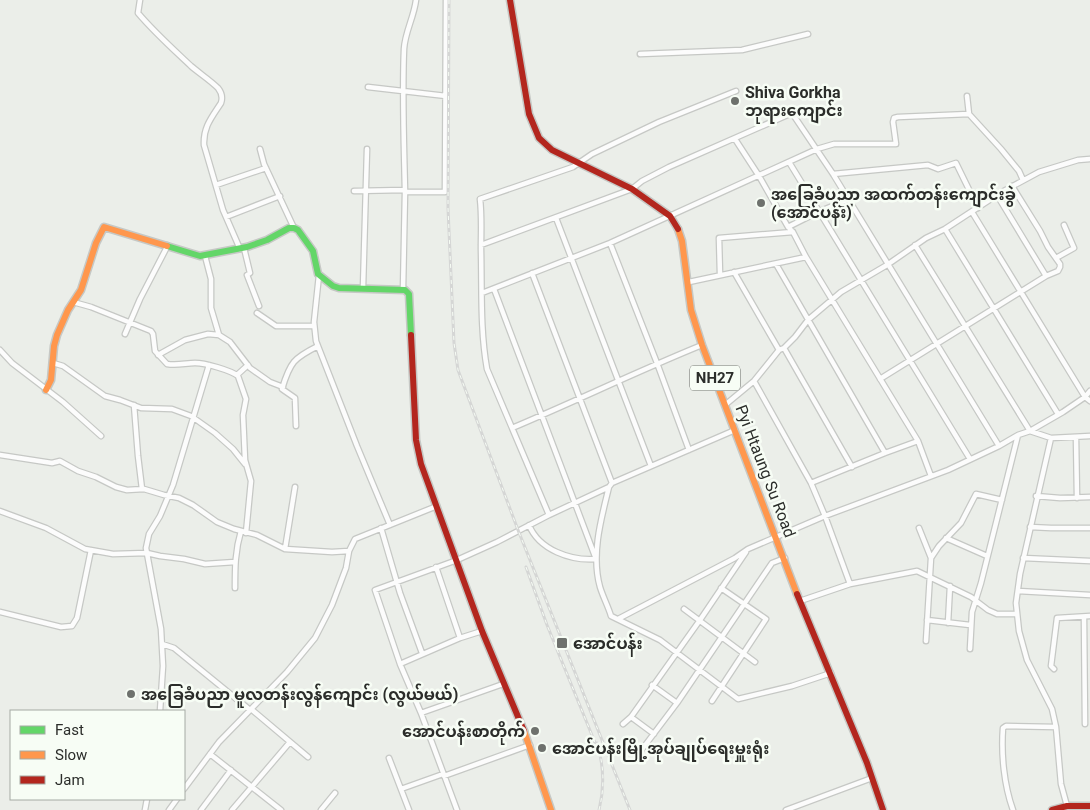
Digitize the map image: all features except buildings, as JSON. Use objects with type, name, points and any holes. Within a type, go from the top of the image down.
[{"type":"main road","name":"Pyi Htaung Su Road","points":[[510,0],[529,114],[539,138],[552,150],[632,189],[670,216],[678,229],[682,241],[691,310],[702,345],[800,601],[831,673],[883,810]]},
{"type":"main road","points":[[46,390],[51,380],[55,341],[68,310],[80,290],[96,243],[104,227],[167,247],[206,256],[242,248],[267,240],[289,228],[294,228],[298,230],[313,251],[319,275],[332,286],[339,288],[403,290],[409,294],[416,440],[421,464],[482,631],[530,746],[551,810]]},
{"type":"main road","points":[[1052,810],[1067,806],[1090,806]]},
{"type":"street","points":[[140,0],[138,13],[192,67],[217,87],[221,93],[221,103],[206,126],[203,135],[207,158],[226,217],[242,248],[250,273],[247,275],[259,306]]},
{"type":"street","points":[[403,290],[405,191],[404,47],[416,0]]},
{"type":"street","points":[[354,191],[445,192],[446,0]]},
{"type":"street","points":[[640,54],[742,50],[808,34]]},
{"type":"street","points":[[368,87],[446,96]]},
{"type":"street","points":[[548,515],[487,369],[484,350],[482,216],[480,199],[573,167],[579,162],[659,122],[736,92]]},
{"type":"street","points":[[967,96],[969,114],[1002,148],[1019,171],[1023,180]]},
{"type":"street","points":[[481,246],[632,189],[642,181],[669,167],[792,113],[833,174],[847,200],[999,446]]},
{"type":"street","points":[[482,293],[610,243],[817,150],[834,144],[896,144],[894,118],[969,114]]},
{"type":"street","points":[[735,139],[788,227],[793,232],[806,257],[918,442],[931,476]]},
{"type":"street","points":[[260,149],[266,168],[294,228]]},
{"type":"street","points":[[363,288],[367,149]]},
{"type":"street","points":[[726,405],[754,381],[808,320],[832,299],[1012,186],[1038,172],[1090,158]]},
{"type":"street","points":[[789,162],[909,362],[970,459]]},
{"type":"street","points":[[833,174],[928,165],[938,169],[956,163],[978,208]]},
{"type":"street","points":[[216,185],[266,168]]},
{"type":"street","points":[[880,379],[1046,276],[1058,271],[1060,264],[1012,186]]},
{"type":"street","points":[[997,195],[1046,276]]},
{"type":"street","points":[[226,217],[280,196]]},
{"type":"street","points":[[788,227],[847,200]]},
{"type":"street","points":[[972,212],[1085,397],[1090,401]]},
{"type":"street","points":[[556,218],[651,466]]},
{"type":"street","points":[[1056,258],[1074,248],[1064,225]]},
{"type":"street","points":[[945,229],[1058,414]]},
{"type":"street","points":[[720,274],[719,238],[793,232]]},
{"type":"street","points":[[610,243],[658,363],[689,450]]},
{"type":"street","points":[[916,245],[1030,431],[1051,438],[1090,436]]},
{"type":"street","points":[[125,334],[167,247]]},
{"type":"street","points":[[206,256],[211,279],[211,308],[219,335]]},
{"type":"street","points":[[688,282],[806,257]]},
{"type":"street","points":[[776,264],[885,453]]},
{"type":"street","points":[[734,272],[852,467]]},
{"type":"street","points":[[532,273],[611,485],[602,515],[596,559]]},
{"type":"street","points":[[319,275],[314,326],[318,346],[390,525]]},
{"type":"street","points":[[494,289],[596,559],[600,586],[611,616],[660,640],[722,685],[738,699],[792,686],[831,673]]},
{"type":"street","points":[[73,302],[91,306],[150,331],[153,334],[158,355],[167,364],[184,365],[195,363],[209,365],[237,375],[246,399],[243,415],[246,465],[251,481],[243,532],[236,547],[235,588]]},
{"type":"street","points":[[257,314],[280,326],[314,326]]},
{"type":"street","points":[[158,355],[185,340],[208,334],[219,335],[230,342],[248,365],[295,398],[296,426]]},
{"type":"street","points":[[512,428],[580,399],[618,380],[702,345]]},
{"type":"street","points":[[283,388],[292,362],[305,352],[318,346]]},
{"type":"street","points":[[0,350],[8,360],[63,402],[101,436]]},
{"type":"street","points":[[53,363],[63,366],[105,396],[140,408],[172,409],[184,412],[215,433],[246,465]]},
{"type":"street","points":[[160,710],[164,666],[158,608],[146,542],[169,496],[209,365]]},
{"type":"street","points":[[237,375],[248,365]]},
{"type":"street","points":[[754,381],[811,484],[850,584]]},
{"type":"street","points":[[618,619],[735,558],[748,549],[825,516],[931,476],[1030,431],[1085,397],[1090,390]]},
{"type":"street","points":[[134,405],[142,489]]},
{"type":"street","points":[[457,810],[421,713],[400,664],[375,590],[457,560],[497,542],[574,502],[735,430]]},
{"type":"street","points":[[970,649],[970,624],[975,600],[981,583],[1018,435]]},
{"type":"street","points":[[1076,437],[1077,498]]},
{"type":"street","points":[[1051,438],[1023,558],[1018,590],[1017,614],[1019,631],[1028,660],[1052,709],[1056,727],[1061,784],[1067,806]]},
{"type":"street","points":[[811,484],[885,453],[918,442]]},
{"type":"street","points":[[0,455],[52,463],[60,461],[116,488],[127,490],[142,489],[174,496],[193,505],[217,522],[257,535],[285,549],[332,552],[349,551]]},
{"type":"street","points":[[285,549],[295,487]]},
{"type":"street","points":[[931,558],[964,519],[976,494],[1002,500]]},
{"type":"street","points":[[1036,496],[1090,497]]},
{"type":"street","points":[[185,789],[219,742],[287,672],[315,638],[332,605],[346,568],[349,551],[355,539],[437,506]]},
{"type":"street","points":[[0,511],[46,528],[61,535],[69,542],[91,550],[113,554],[147,553],[184,558],[205,564],[235,562]]},
{"type":"street","points":[[529,525],[533,535],[543,544],[577,558],[596,559]]},
{"type":"street","points":[[1030,527],[1090,528]]},
{"type":"street","points":[[381,528],[397,582],[422,653]]},
{"type":"street","points":[[918,528],[931,558],[926,641]]},
{"type":"street","points":[[946,538],[987,556]]},
{"type":"street","points":[[623,724],[631,717],[652,685],[677,653],[748,549]]},
{"type":"street","points":[[0,612],[61,627],[72,626],[77,618],[91,550]]},
{"type":"street","points":[[640,752],[677,703],[772,563],[785,558]]},
{"type":"street","points":[[1023,558],[1090,561]]},
{"type":"street","points":[[436,567],[460,638]]},
{"type":"street","points":[[800,601],[850,584],[917,572],[950,586],[997,614],[1017,614]]},
{"type":"street","points":[[948,623],[950,586]]},
{"type":"street","points":[[712,701],[766,619],[722,588]]},
{"type":"street","points":[[1018,590],[1090,595]]},
{"type":"street","points":[[684,609],[756,662]]},
{"type":"street","points":[[1084,616],[1085,724]]},
{"type":"street","points":[[1054,668],[1051,666],[1051,658],[1057,618],[1090,616]]},
{"type":"street","points":[[927,620],[970,624]]},
{"type":"street","points":[[400,664],[422,653],[482,631]]},
{"type":"street","points":[[162,644],[174,648],[308,757]]},
{"type":"street","points":[[421,713],[504,684]]},
{"type":"street","points":[[652,685],[677,703]]},
{"type":"street","points":[[631,717],[654,734]]},
{"type":"street","points":[[1013,810],[1004,767],[1003,728],[1006,726],[1056,727]]},
{"type":"street","points":[[232,810],[290,742]]},
{"type":"street","points":[[401,789],[530,746]]},
{"type":"street","points":[[210,754],[282,810]]},
{"type":"street","points":[[389,758],[408,810]]},
{"type":"street","points":[[201,810],[232,770]]},
{"type":"street","points":[[790,809],[872,778]]},
{"type":"street","points":[[321,810],[335,793]]},
{"type":"railway","points":[[449,0],[448,208],[454,343],[458,370],[518,530],[630,810]]},
{"type":"railway","points":[[526,567],[547,625],[598,750]]},
{"type":"railway","points":[[597,743],[603,776],[599,810]]},
{"type":"traffic: fast","points":[[167,246],[200,256],[247,247],[267,240],[289,228],[294,228],[298,230],[313,251],[318,274],[333,286],[339,288],[405,290],[409,294],[411,335]]},
{"type":"traffic: slow","points":[[46,390],[51,380],[54,346],[57,335],[68,310],[81,290],[96,243],[104,227],[167,246]]},
{"type":"traffic: slow","points":[[678,229],[682,241],[691,310],[702,345],[797,594]]},
{"type":"traffic: slow","points":[[524,731],[551,810]]},
{"type":"traffic: jam","points":[[510,0],[529,114],[539,138],[552,150],[632,189],[670,216],[678,229]]},
{"type":"traffic: jam","points":[[411,335],[416,440],[421,464],[482,631],[524,731]]},
{"type":"traffic: jam","points":[[797,594],[867,763],[883,810]]},
{"type":"traffic: jam","points":[[1052,810],[1067,806],[1090,806]]},
{"type":"place","name":"Shiva Gorkha ဘုရားကျောင်း","points":[[735,101]]},
{"type":"place","name":"အခြေခံပညာ အထက်တန်းကျောင်းခွဲ (အောင်ပန်း)","points":[[761,203]]},
{"type":"place","name":"အောင်ပန်း","points":[[562,643]]},
{"type":"place","name":"အခြေခံပညာ မူလတန်းလွန်ကျောင်း (လွယ်မယ်)","points":[[131,694]]},
{"type":"place","name":"အောင်ပန်းစာတိုက်","points":[[535,731]]},
{"type":"place","name":"အောင်ပန်းမြို့အုပ်ချုပ်ရေးမှူးရုံး","points":[[542,748]]}]
